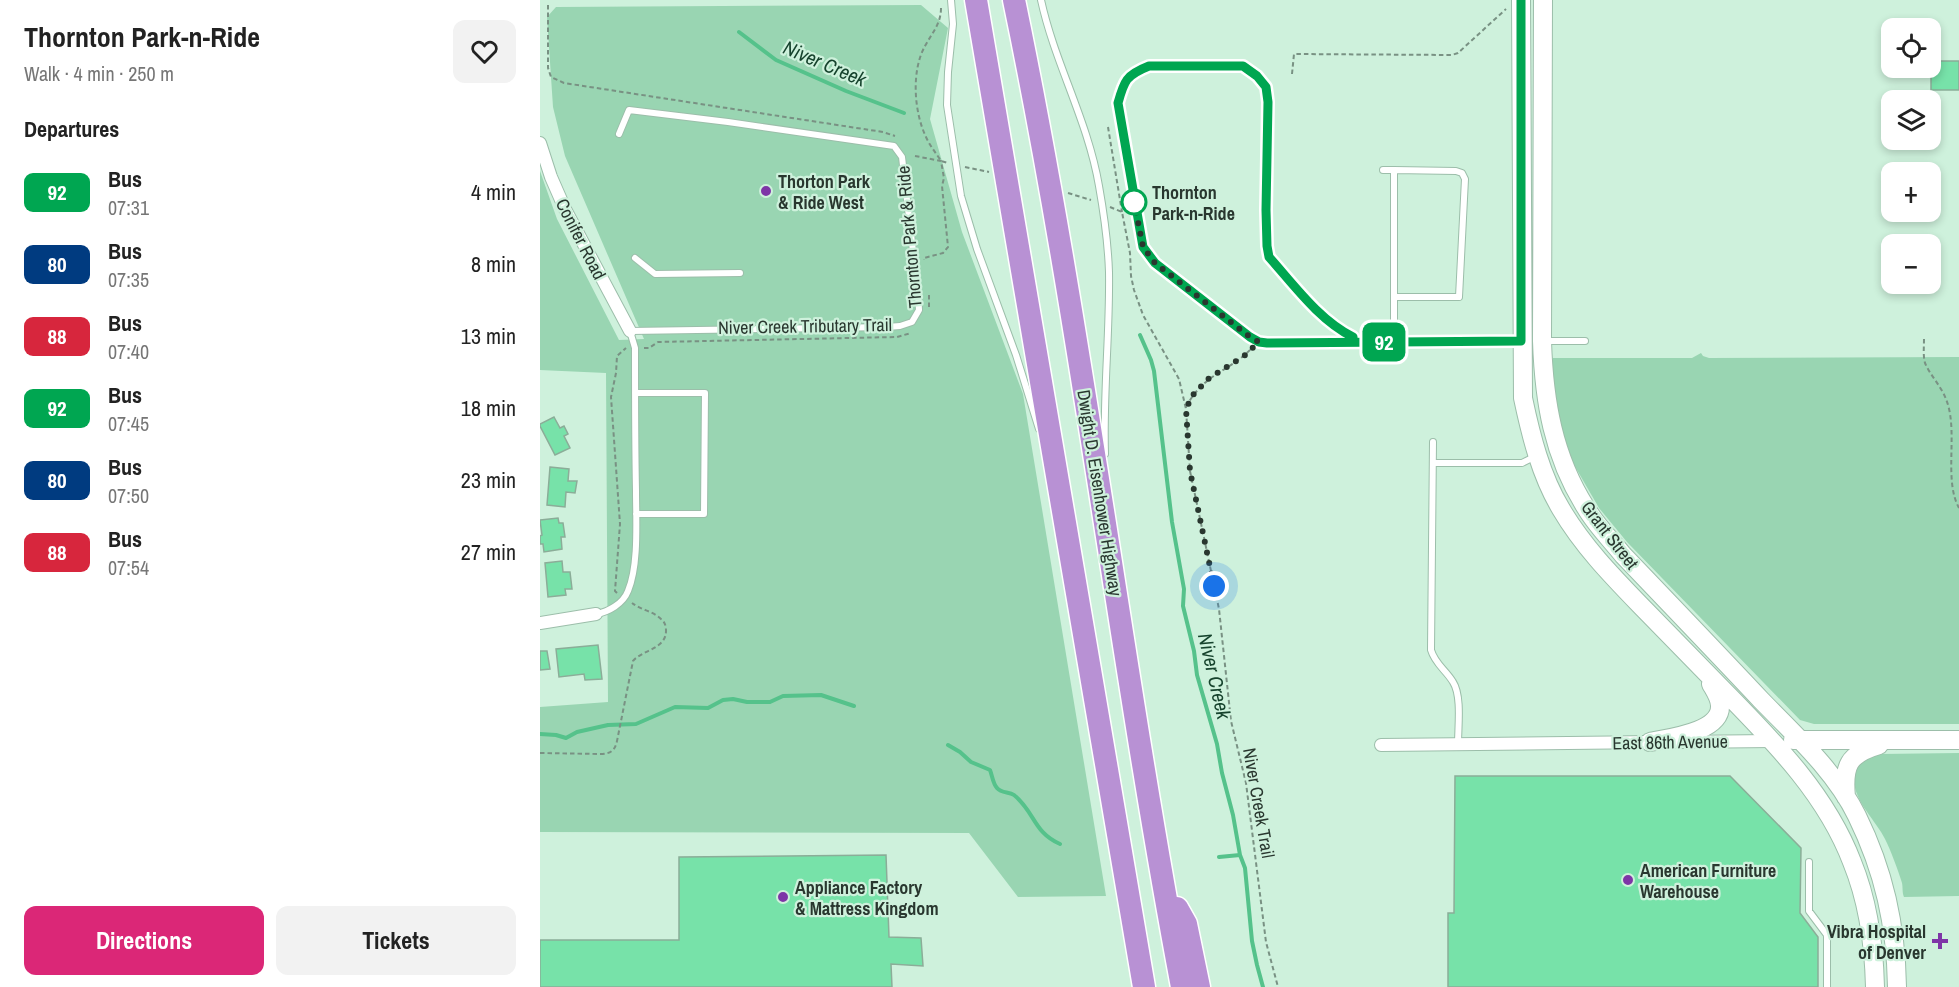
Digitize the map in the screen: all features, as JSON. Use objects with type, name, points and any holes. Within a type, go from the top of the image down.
[{"type":"highway","points":[[976,0],[1144,987]]},
{"type":"highway","points":[[1013,0],[1010,36],[1015,70],[1168,987]]},
{"type":"highway","name":"Dwight D. Eisenhower Highway","points":[[1013,0],[1036,108],[1163,885],[1182,987]]},
{"type":"highway","points":[[1122,865],[1132,987]]},
{"type":"highway","points":[[1163,885],[1186,924],[1199,987]]},
{"type":"street","name":"Grant Street","points":[[1544,0],[1542,341],[1543,368],[1552,435],[1572,483],[1586,508],[1623,555],[1825,767],[1856,814],[1878,867],[1889,904],[1896,950],[1897,987]]},
{"type":"street","name":"Grant Street","points":[[1514,4],[1523,398],[1538,456],[1559,507],[1588,549],[1773,741],[1814,791],[1852,862],[1869,921],[1875,987]]},
{"type":"street","name":"Conifer Road","points":[[540,143],[565,209],[630,331]]},
{"type":"street","points":[[540,622],[596,614]]},
{"type":"street","points":[[1650,742],[1707,727],[1715,720],[1719,713],[1718,696],[1701,667]]},
{"type":"street","points":[[1846,799],[1845,771],[1849,763],[1859,752],[1893,740]]},
{"type":"street","name":"East 86th Avenue","points":[[1381,745],[1959,740]]},
{"type":"lane","points":[[951,0],[953,24],[947,105],[961,196],[977,249],[1016,355],[1041,438]]},
{"type":"lane","points":[[1041,0],[1056,52],[1085,127],[1102,204],[1109,272],[1104,402],[1105,464]]},
{"type":"lane","points":[[1365,343],[1341,331],[1324,317],[1269,257],[1266,210],[1268,102],[1266,87],[1257,76],[1243,66],[1149,66],[1134,71],[1124,81],[1118,103],[1143,247],[1155,263],[1250,337],[1259,342],[1365,343],[1585,340]]},
{"type":"lane","name":"Thornton Park & Ride","points":[[619,134],[629,110],[894,146],[902,157],[919,310],[912,322],[887,327],[630,331]]},
{"type":"lane","points":[[1383,170],[1456,171],[1462,173],[1465,179],[1459,297],[1394,297]]},
{"type":"lane","points":[[1394,342],[1395,170]]},
{"type":"lane","points":[[635,258],[655,274],[740,273]]},
{"type":"lane","points":[[596,614],[607,612],[628,593],[633,574],[636,514],[635,348],[630,331]]},
{"type":"lane","points":[[635,393],[705,393],[704,514],[636,514]]},
{"type":"lane","points":[[1433,442],[1431,650],[1437,665],[1452,680],[1457,690],[1458,744]]},
{"type":"lane","points":[[1433,463],[1522,463],[1538,456]]},
{"type":"lane","points":[[1046,459],[1071,556]]},
{"type":"lane","points":[[1106,484],[1109,547]]},
{"type":"lane","points":[[1809,862],[1809,911],[1827,935],[1827,987]]},
{"type":"path","points":[[927,138],[919,110],[916,77],[922,53],[940,19],[941,0]]},
{"type":"path","points":[[1292,74],[1294,54],[1452,55],[1458,53],[1514,4]]},
{"type":"path","points":[[1108,127],[1122,212]]},
{"type":"path","points":[[915,156],[941,161],[944,178],[942,186],[948,246],[943,253],[924,258],[925,267]]},
{"type":"path","name":"Niver Creek Trail","points":[[1130,253],[1134,290],[1143,315],[1179,379],[1186,409],[1190,471],[1219,609],[1231,721],[1246,783],[1266,942],[1278,987]]},
{"type":"path","points":[[928,293],[928,314]]},
{"type":"path","name":"Niver Creek Tributary Trail","points":[[647,348],[658,342],[897,337],[916,330]]},
{"type":"path","points":[[1924,339],[1925,362],[1947,399],[1952,432],[1954,490],[1959,508]]},
{"type":"path","points":[[1186,409],[1192,396],[1208,379],[1244,356],[1259,342]]},
{"type":"path","points":[[619,594],[615,591],[620,524],[611,397],[617,356],[626,348]]},
{"type":"path","points":[[540,753],[606,754],[614,750],[633,662],[638,655],[661,644],[666,636],[662,620],[630,602]]},
{"type":"green space","points":[[921,5],[948,28],[930,119],[962,232],[1023,394],[1106,896],[1018,897],[969,833],[540,832],[540,707],[608,702],[606,373],[540,370],[540,171],[557,219],[619,340],[644,339],[565,156],[553,107],[547,17],[556,7]]},
{"type":"green space","points":[[1701,353],[1709,358],[1959,357],[1959,724],[1814,724],[1800,720],[1627,542],[1599,508],[1573,463],[1566,444],[1556,406],[1551,361],[1553,358],[1692,358]]},
{"type":"green space","points":[[1959,753],[1959,896],[1904,897],[1902,883],[1887,844],[1858,796],[1854,778],[1857,768],[1873,755]]},
{"type":"building","points":[[1941,61],[1959,61],[1959,90],[1931,90],[1931,78],[1941,78]]},
{"type":"building","points":[[554,417],[560,428],[564,426],[568,434],[564,436],[570,448],[555,455],[540,426]]},
{"type":"building","points":[[550,467],[569,469],[568,481],[577,481],[575,493],[566,492],[565,507],[547,505]]},
{"type":"building","points":[[558,518],[559,523],[563,523],[565,537],[561,537],[562,549],[544,552],[543,544],[540,544],[542,535],[540,520]]},
{"type":"building","points":[[562,561],[563,572],[570,572],[572,589],[565,589],[566,595],[548,597],[545,563]]},
{"type":"building","points":[[598,645],[602,679],[585,680],[584,674],[559,677],[556,649]]},
{"type":"building","points":[[540,651],[547,651],[550,669],[540,670]]},
{"type":"building","name":"American Furniture Warehouse","points":[[1455,776],[1730,776],[1801,848],[1800,913],[1818,937],[1818,987],[1448,987],[1448,913],[1454,913]]},
{"type":"building","name":"Appliance Factory & Mattress Kingdom","points":[[886,855],[889,937],[921,938],[923,966],[891,964],[892,987],[540,987],[540,940],[679,940],[679,857]]},
{"type":"waterway","name":"Niver Creek","points":[[739,32],[776,60],[846,91],[904,113]]},
{"type":"waterway","name":"Niver Creek","points":[[1140,335],[1154,371],[1172,522],[1184,589],[1183,606],[1194,651],[1197,675],[1217,744],[1240,855],[1245,868],[1252,941],[1263,987]]},
{"type":"waterway","points":[[540,734],[566,738],[577,732],[608,725],[636,724],[675,707],[708,708],[723,700],[733,699],[747,702],[770,702],[783,696],[821,695],[854,706]]},
{"type":"waterway","points":[[948,745],[971,762],[990,770],[997,788],[1014,795],[1021,801],[1044,834],[1060,844]]},
{"type":"waterway","points":[[1219,857],[1240,855]]},
{"type":"bus line","name":"92","points":[[1353,337],[1341,331],[1324,317],[1269,257],[1266,210],[1268,102],[1266,87],[1257,76],[1243,66],[1149,66],[1134,71],[1124,81],[1118,103],[1143,247],[1155,263],[1250,337],[1267,343],[1521,341],[1521,0]]},
{"type":"place","name":"Thorton Park & Ride West","points":[[766,191]]},
{"type":"place","name":"Thornton Park-n-Ride","points":[[1134,202]]},
{"type":"place","name":"American Furniture Warehouse","points":[[1628,880]]},
{"type":"place","name":"Appliance Factory & Mattress Kingdom","points":[[783,897]]},
{"type":"place","name":"Vibra Hospital of Denver","points":[[1940,941]]},
{"type":"route","points":[[1134,202],[1143,247],[1155,263],[1259,342],[1244,356],[1200,386],[1186,409],[1190,471],[1214,586]]}]
